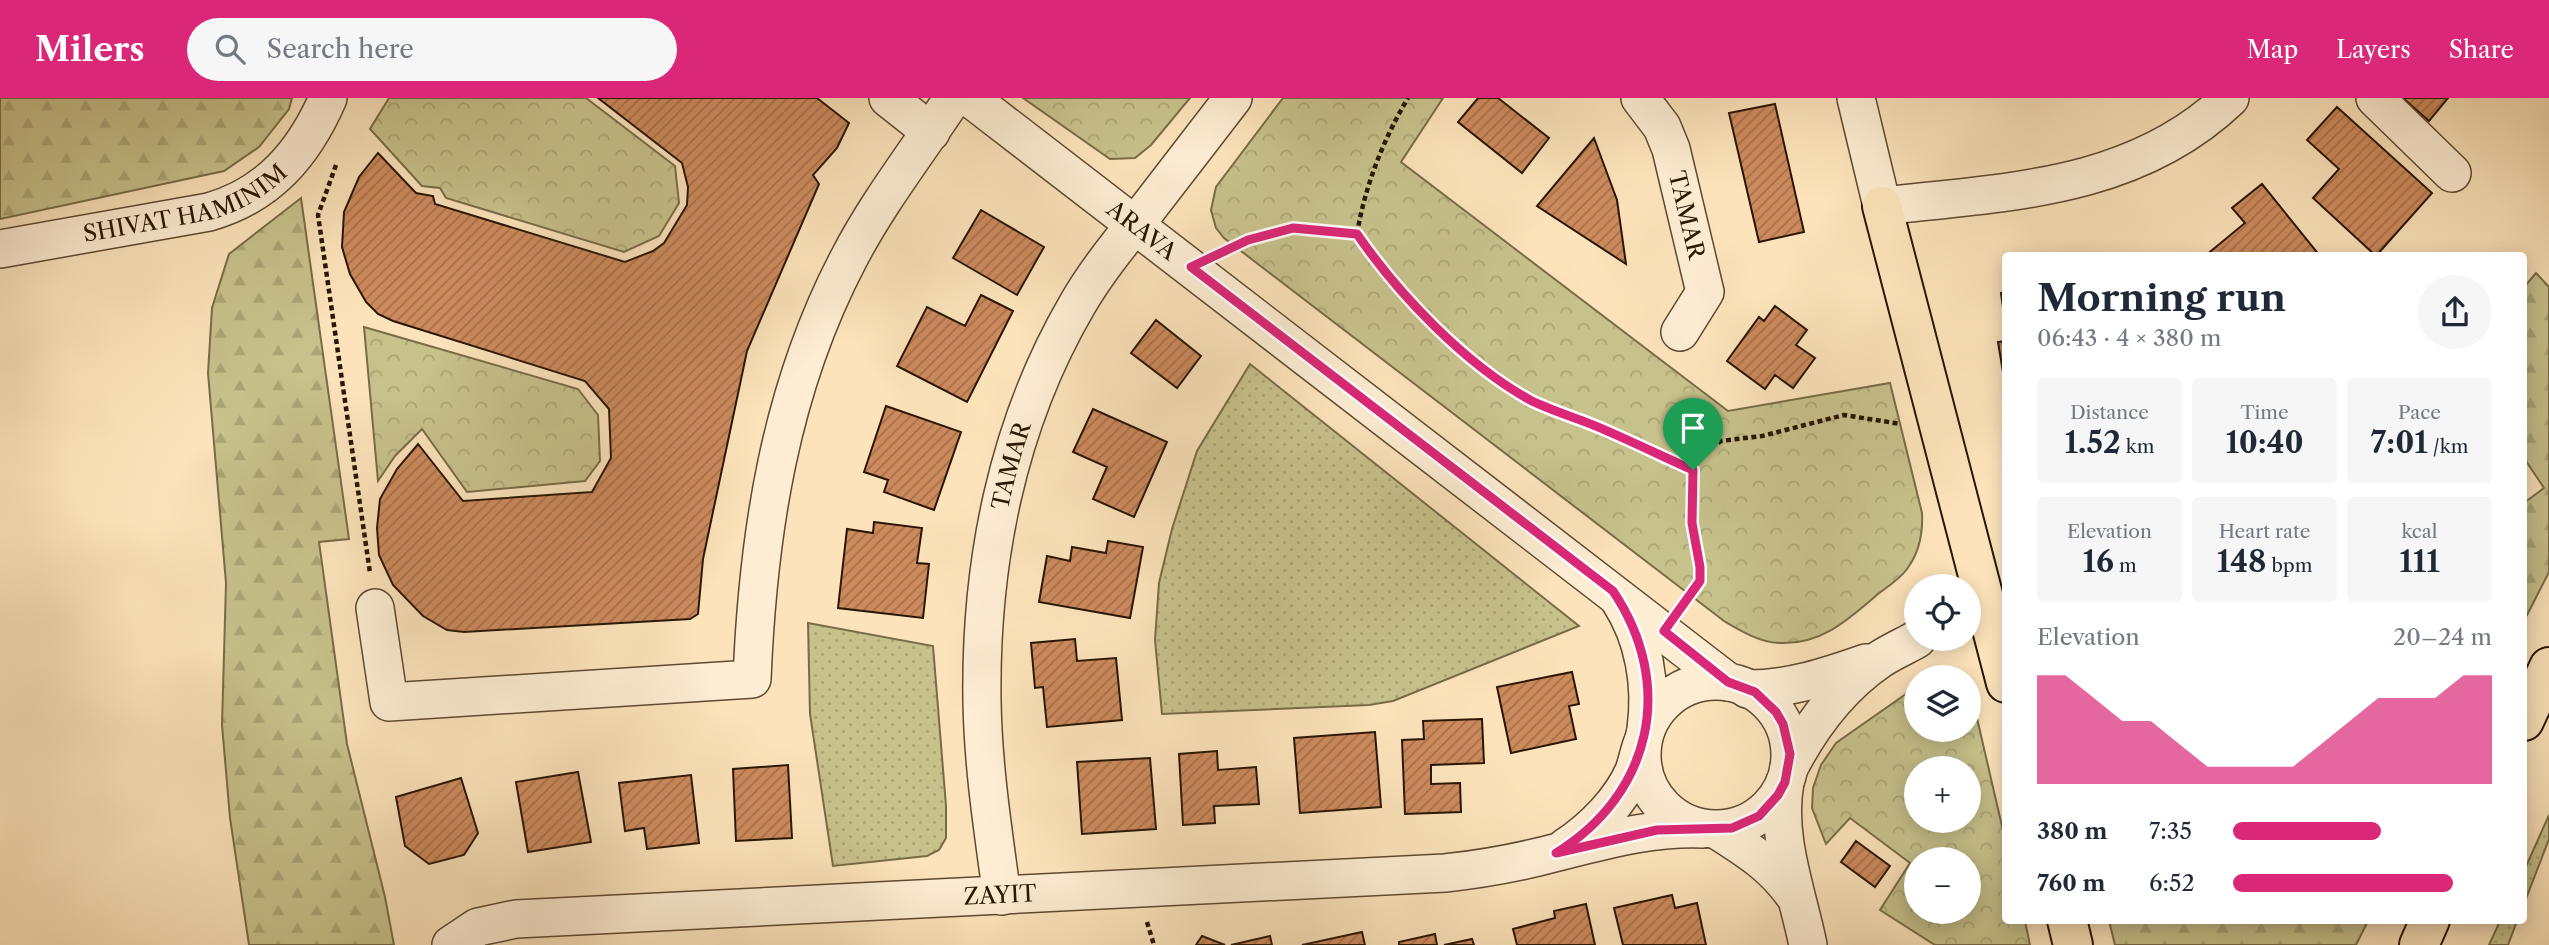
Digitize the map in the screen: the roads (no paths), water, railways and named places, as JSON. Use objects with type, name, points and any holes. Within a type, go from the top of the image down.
[{"type":"main road","points":[[1882,206],[1940,431],[1970,574]]},
{"type":"main road","points":[[1981,617],[2002,672]]},
{"type":"main road","points":[[2527,715],[2549,667]]},
{"type":"main road","points":[[2068,924],[2073,945]]},
{"type":"main road","points":[[2418,945],[2428,924]]},
{"type":"street","name":"SHIVAT HAMINIM","points":[[0,249],[209,212],[229,206],[264,187],[279,174],[304,142],[328,98]]},
{"type":"street","points":[[888,98],[931,132]]},
{"type":"street","points":[[375,608],[389,702],[752,679],[760,551],[783,428],[801,369],[822,311],[850,256],[882,203],[953,98]]},
{"type":"street","name":"ARAVA","points":[[970,98],[1738,685]]},
{"type":"street","name":"TAMAR","points":[[1002,896],[988,797],[982,702],[984,612],[995,527],[1014,447],[1042,373],[1078,304],[1135,224],[1233,98]]},
{"type":"street","name":"TAMAR","points":[[1640,98],[1662,127],[1671,149],[1705,292],[1680,332]]},
{"type":"street","points":[[1856,98],[1882,206],[2022,190],[2075,181],[2125,166],[2171,143],[2215,113],[2230,98]]},
{"type":"street","points":[[2375,98],[2452,173]]},
{"type":"street","name":"ARAVA","points":[[1613,591],[1631,622],[1642,654],[1650,705],[1644,736]]},
{"type":"street","points":[[1797,899],[1779,875],[1759,856],[1710,830],[1676,819],[1655,799],[1643,772],[1644,736],[1657,710],[1672,695],[1699,683],[1768,689],[1802,684],[1880,659],[1904,646]]},
{"type":"street","points":[[1710,830],[1732,828],[1759,816],[1778,795],[1804,741],[1825,711],[1880,659]]},
{"type":"street","points":[[1738,685],[1766,701],[1783,724],[1790,754],[1781,802],[1783,828],[1808,945]]},
{"type":"street","name":"ZAYIT","points":[[1556,853],[1594,825],[1615,800],[1633,772],[1644,736]]},
{"type":"street","name":"ZAYIT","points":[[451,945],[478,927],[516,919],[1423,875],[1483,868],[1657,830],[1710,830]]}]
